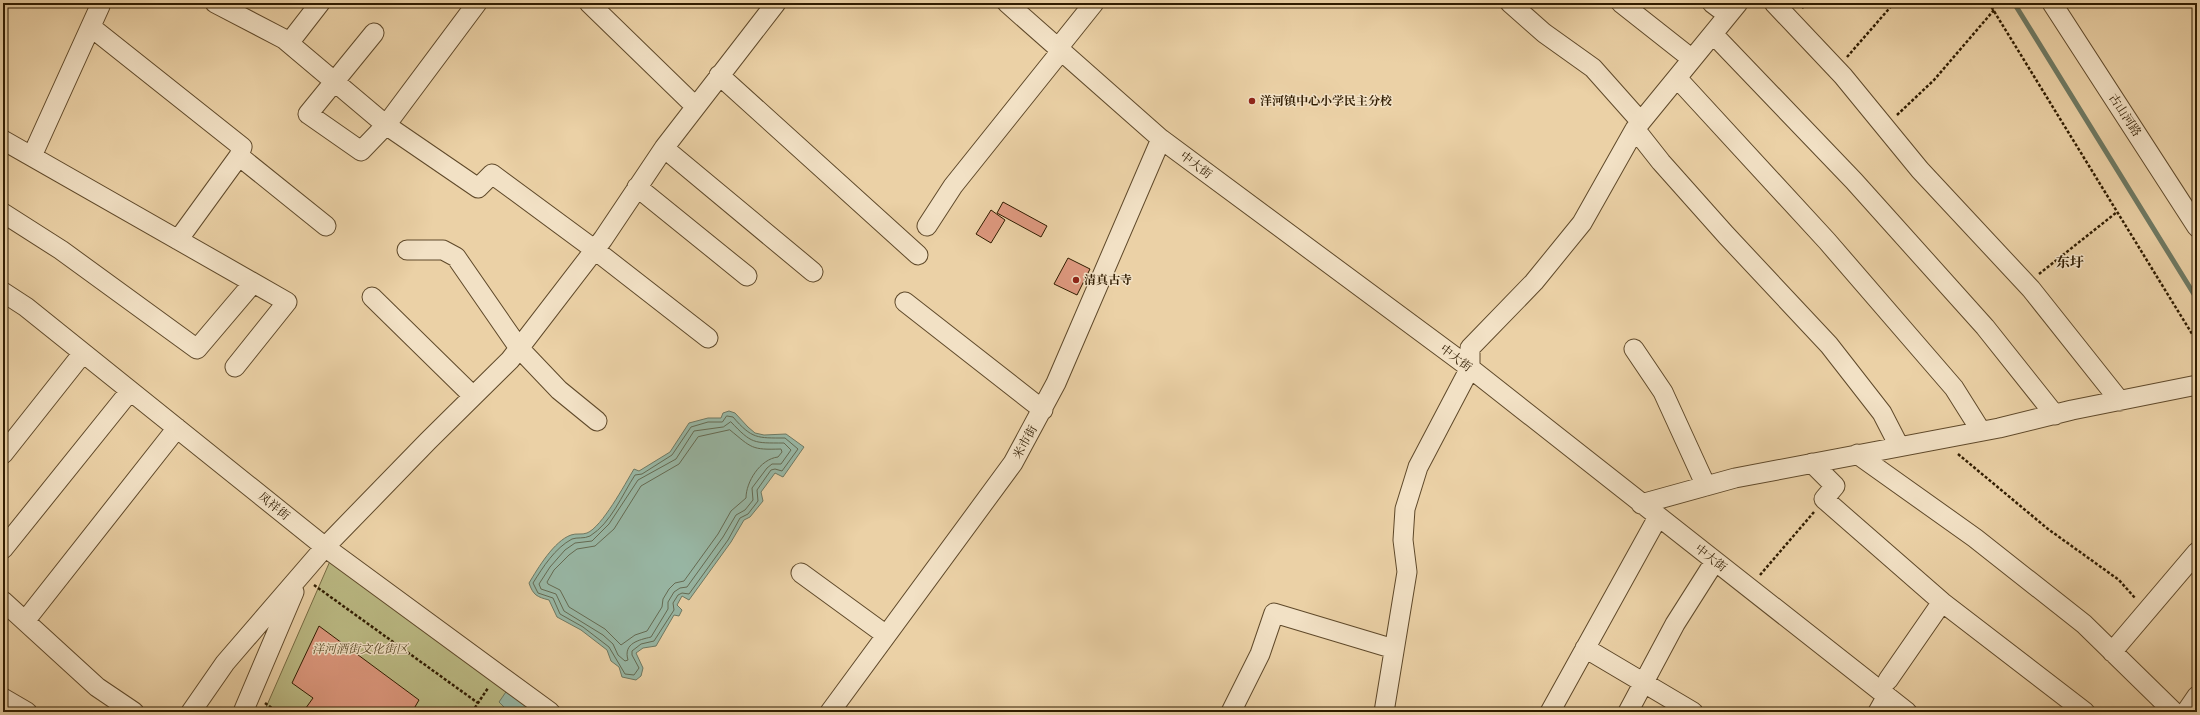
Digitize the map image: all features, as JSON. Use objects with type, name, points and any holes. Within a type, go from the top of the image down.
[{"type":"street","points":[[215,3],[289,43],[386,125],[478,188],[492,174],[595,250],[708,338]]},
{"type":"street","points":[[289,43],[320,3]]},
{"type":"street","points":[[374,34],[333,81],[308,114],[361,151],[386,125],[477,3]]},
{"type":"street","points":[[588,3],[695,106]]},
{"type":"street","points":[[191,712],[225,663],[325,547],[510,360],[595,250],[664,148],[695,106],[776,3]]},
{"type":"street","name":"中大街","points":[[1007,3],[1161,139],[1470,368],[1884,696],[1908,712]]},
{"type":"street","points":[[927,226],[953,186],[1094,3]]},
{"type":"street","points":[[1510,3],[1544,33],[1593,68],[1638,126],[1661,162],[1726,235],[1829,345],[1882,413],[1899,446]]},
{"type":"street","points":[[1621,3],[1692,59]]},
{"type":"street","points":[[1384,712],[1407,572],[1403,540],[1405,509],[1418,467],[1470,368],[1470,348],[1534,282],[1582,223],[1638,126],[1733,9],[1712,3]]},
{"type":"street","points":[[1774,3],[1836,69],[1920,170],[2026,284],[2120,401]]},
{"type":"street","name":"古山河路","points":[[2052,3],[2197,227]]},
{"type":"street","points":[[32,156],[91,27],[98,4]]},
{"type":"street","points":[[91,27],[242,147],[239,156],[178,240]]},
{"type":"street","points":[[1713,34],[1880,210],[1985,327],[2055,415]]},
{"type":"street","points":[[719,75],[918,255]]},
{"type":"street","points":[[1677,78],[1827,241],[1954,388],[1981,431]]},
{"type":"street","name":"米市街","points":[[830,712],[1013,463],[1043,410],[1088,312],[1161,139]]},
{"type":"street","points":[[3,140],[287,302],[235,366]]},
{"type":"street","points":[[664,148],[813,272]]},
{"type":"street","points":[[239,156],[326,226]]},
{"type":"street","points":[[637,187],[747,276]]},
{"type":"street","points":[[3,213],[61,250],[197,349],[253,283]]},
{"type":"street","points":[[407,250],[443,250],[456,257],[519,348],[559,390],[597,421]]},
{"type":"street","name":"凤祥街","points":[[3,292],[26,307],[325,547],[550,712]]},
{"type":"street","points":[[372,297],[473,396]]},
{"type":"street","points":[[905,302],[1043,410]]},
{"type":"street","points":[[1634,349],[1663,392],[1706,486]]},
{"type":"street","points":[[3,454],[83,353]]},
{"type":"street","points":[[1641,504],[1735,478],[1981,431],[2197,385]]},
{"type":"street","points":[[3,549],[130,391]]},
{"type":"street","points":[[25,621],[177,428]]},
{"type":"street","points":[[1857,454],[1975,538],[2084,624],[2174,712]]},
{"type":"street","points":[[1812,463],[1835,486],[1824,499],[1942,602],[2085,712]]},
{"type":"street","points":[[1550,712],[1658,517]]},
{"type":"street","points":[[243,712],[301,576],[325,547]]},
{"type":"street","points":[[2112,652],[2197,552]]},
{"type":"street","points":[[1628,712],[1675,624],[1715,561]]},
{"type":"street","points":[[801,572],[886,635]]},
{"type":"street","points":[[3,601],[97,688],[134,712]]},
{"type":"street","points":[[1884,696],[1942,602]]},
{"type":"street","points":[[1231,712],[1260,654],[1274,612],[1394,649]]},
{"type":"street","points":[[1585,648],[1693,712]]},
{"type":"street","points":[[2186,712],[2197,696]]},
{"type":"street","points":[[3,698],[27,712]]},
{"type":"path","points":[[1836,69],[1894,3]]},
{"type":"path","points":[[1990,3],[2197,342]]},
{"type":"path","points":[[1885,127],[1934,80],[1994,10]]},
{"type":"path","points":[[2026,284],[2118,212]]},
{"type":"path","points":[[1941,439],[2048,529],[2119,580],[2147,611]]},
{"type":"path","points":[[1759,576],[1824,499]]},
{"type":"path","points":[[301,576],[478,703]]},
{"type":"path","points":[[472,712],[497,674]]},
{"type":"green space","name":"洋河酒街文化街区","points":[[334,552],[550,712],[264,712]]},
{"type":"water","points":[[729,411],[735,413],[755,433],[764,435],[786,434],[804,447],[783,477],[775,473],[761,492],[763,501],[750,517],[744,520],[731,542],[689,600],[682,596],[677,605],[682,610],[679,616],[674,615],[656,646],[643,648],[636,653],[643,668],[641,676],[636,680],[622,677],[619,667],[611,661],[607,650],[581,630],[557,617],[549,600],[536,595],[529,583],[547,556],[559,543],[571,535],[587,533],[599,523],[613,504],[634,469],[639,471],[670,452],[689,423],[708,418],[721,418],[723,413]]},
{"type":"water","points":[[510,686],[536,704],[530,712],[506,712],[507,710],[499,702]]},
{"type":"building","points":[[1003,202],[1047,226],[1041,237],[997,213]]},
{"type":"building","points":[[991,210],[1005,220],[991,243],[976,234]]},
{"type":"building","points":[[1068,258],[1090,269],[1077,295],[1054,284]]},
{"type":"building","points":[[319,626],[419,700],[412,712],[303,712],[313,698],[292,683]]},
{"type":"waterway","points":[[2014,3],[2197,299]]},
{"type":"place","name":"洋河镇中心小学民主分校","points":[[1252,101]]},
{"type":"place","name":"清真古寺","points":[[1076,280]]},
{"type":"district","name":"东圩","points":[[2070,262]]}]
